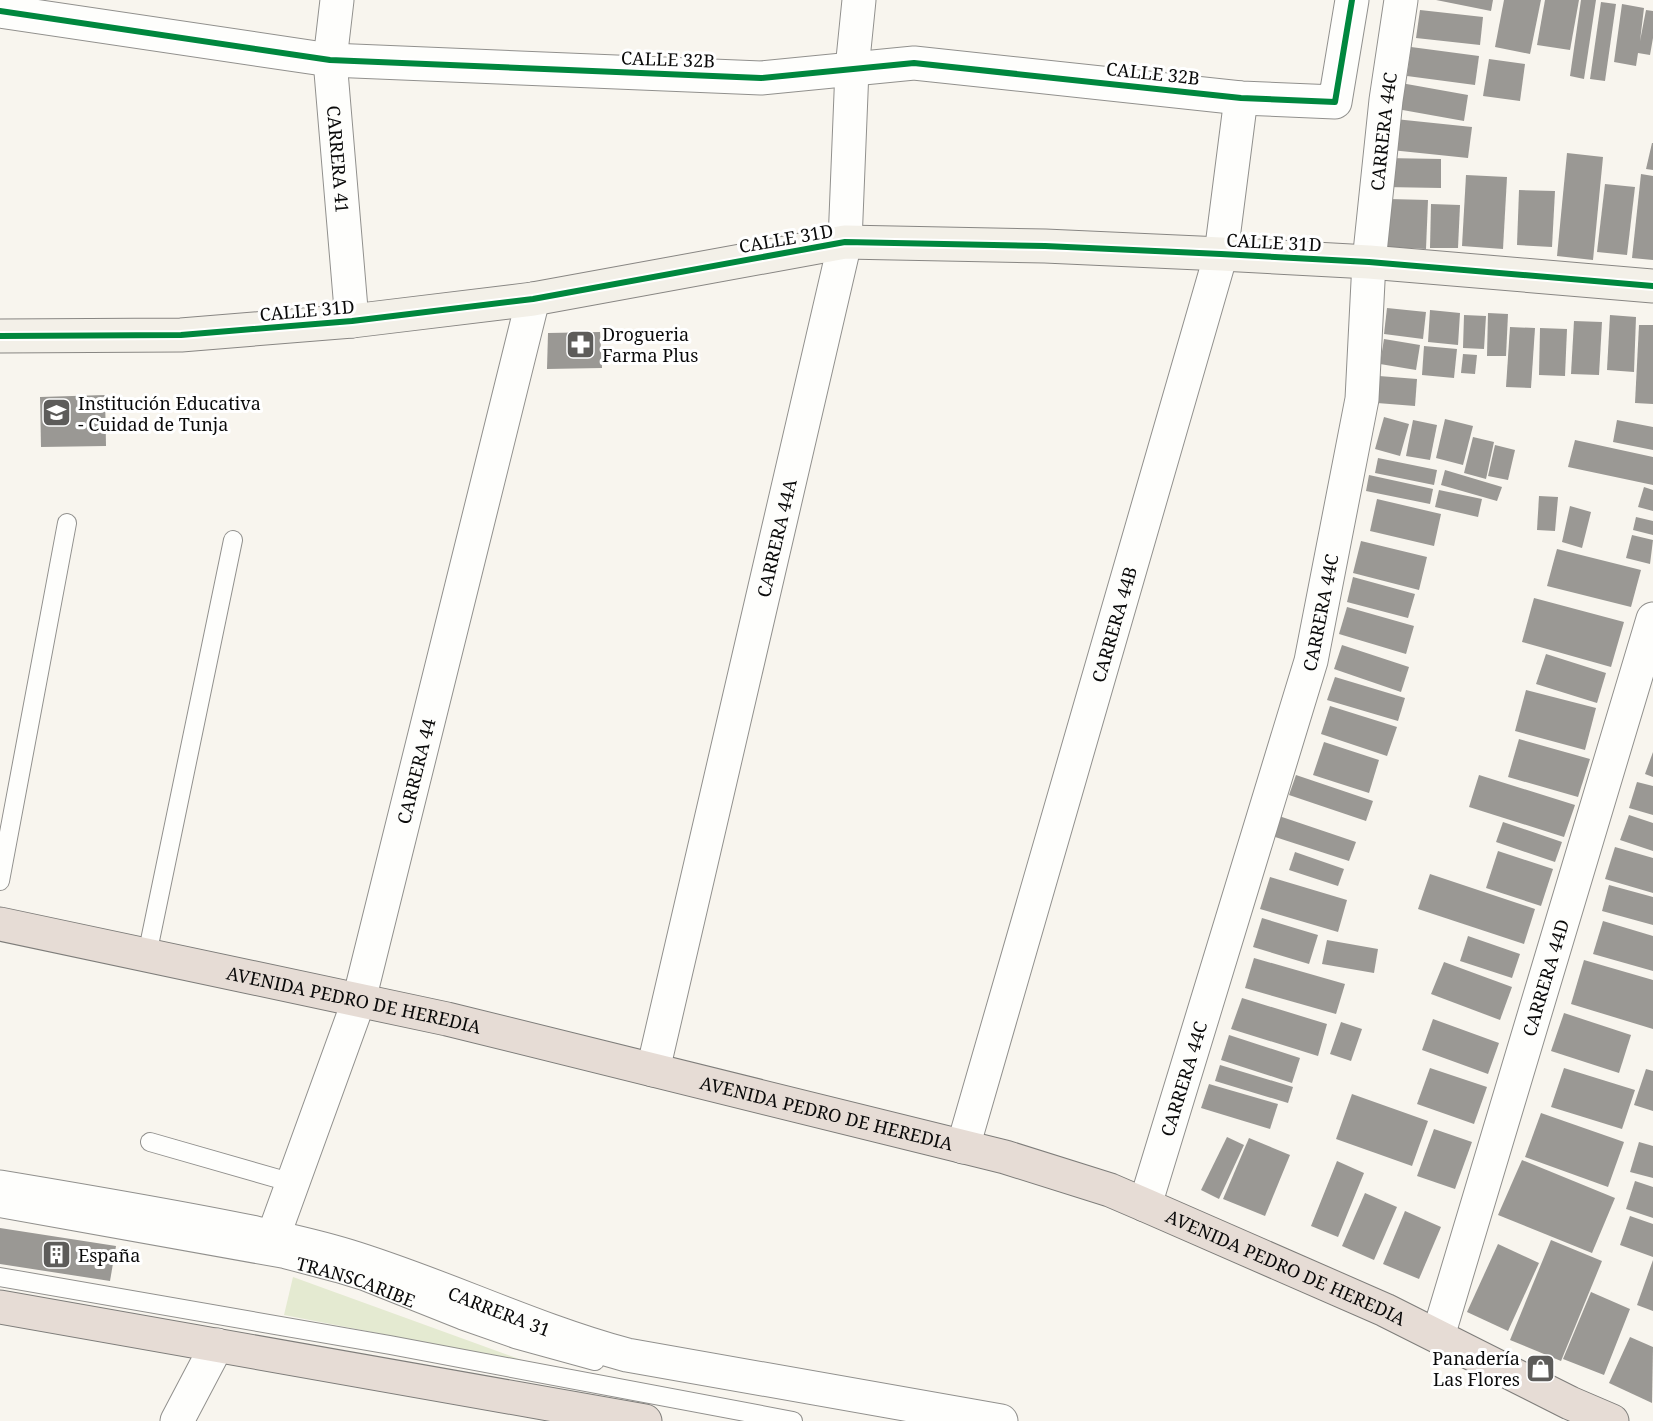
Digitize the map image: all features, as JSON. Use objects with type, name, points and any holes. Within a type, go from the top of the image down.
[{"type":"highway","name":"AVENIDA PEDRO DE HEREDIA","points":[[0,924],[447,1019],[1005,1157],[1066,1176],[1145,1205],[1385,1310],[1570,1403],[1612,1421]]},
{"type":"highway","points":[[0,1307],[645,1421]]},
{"type":"street","name":"CARRERA 41","points":[[337,0],[330,60],[352,321]]},
{"type":"street","name":"CARRERA 44A","points":[[653,1070],[845,242],[852,69],[860,0]]},
{"type":"street","name":"CALLE 32B","points":[[0,11],[330,60],[761,78],[914,63],[1240,98],[1335,102],[1352,0]]},
{"type":"street","name":"CARRERA 44C","points":[[1145,1205],[1311,661],[1362,399],[1369,262],[1386,100],[1401,0]]},
{"type":"street","name":"CARRERA 44B","points":[[963,1147],[1221,254],[1240,98]]},
{"type":"street","name":"CALLE 31D","points":[[0,336],[181,335],[352,321],[533,298],[845,242],[1045,246],[1369,262],[1653,286]]},
{"type":"street","name":"CARRERA 44","points":[[273,1237],[359,1000],[533,298]]},
{"type":"street","name":"CARRERA 44D","points":[[1438,1336],[1653,619]]},
{"type":"street","name":"CARRERA 31","points":[[0,1186],[273,1237],[348,1256],[584,1344],[627,1355],[1001,1421]]},
{"type":"street","points":[[177,1421],[217,1345]]},
{"type":"lane","points":[[0,881],[67,523]]},
{"type":"lane","points":[[147,956],[233,540]]},
{"type":"lane","points":[[150,1142],[293,1183]]},
{"type":"lane","name":"TRANSCARIBE","points":[[0,1208],[284,1259],[363,1281],[461,1320],[578,1357],[649,1374],[919,1421]]},
{"type":"lane","points":[[0,1277],[390,1345],[793,1421]]},
{"type":"green space","points":[[293,1277],[527,1362],[284,1315]]},
{"type":"building","points":[[1436,0],[1493,0],[1491,11]]},
{"type":"building","points":[[1504,0],[1541,0],[1530,54],[1495,47]]},
{"type":"building","points":[[1545,0],[1579,0],[1570,50],[1537,45]]},
{"type":"building","points":[[1581,0],[1596,0],[1584,79],[1570,76]]},
{"type":"building","points":[[1601,2],[1616,4],[1605,81],[1590,79]]},
{"type":"building","points":[[1622,4],[1644,8],[1640,41],[1646,10],[1653,11],[1653,38],[1650,55],[1638,53],[1636,66],[1614,62]]},
{"type":"building","points":[[1420,10],[1483,17],[1480,45],[1416,38]]},
{"type":"building","points":[[1411,47],[1479,56],[1475,85],[1407,76]]},
{"type":"building","points":[[1489,59],[1525,64],[1520,101],[1483,96]]},
{"type":"building","points":[[1401,83],[1468,95],[1464,121],[1397,109]]},
{"type":"building","points":[[1395,119],[1472,127],[1468,158],[1391,150]]},
{"type":"building","points":[[1653,143],[1653,170],[1646,169]]},
{"type":"building","points":[[1567,153],[1603,157],[1593,260],[1557,256]]},
{"type":"building","points":[[1385,158],[1441,159],[1441,188],[1385,187]]},
{"type":"building","points":[[1641,174],[1653,176],[1653,260],[1632,258]]},
{"type":"building","points":[[1466,175],[1507,177],[1503,249],[1462,246]]},
{"type":"building","points":[[1605,184],[1635,187],[1627,255],[1597,252]]},
{"type":"building","points":[[1519,190],[1555,191],[1552,247],[1517,245]]},
{"type":"building","points":[[1389,199],[1428,200],[1426,249],[1386,247]]},
{"type":"building","points":[[1431,204],[1460,205],[1458,248],[1430,248]]},
{"type":"building","points":[[1387,308],[1426,312],[1423,339],[1384,334]]},
{"type":"building","points":[[1430,310],[1460,313],[1458,345],[1428,342]]},
{"type":"building","points":[[1488,313],[1508,314],[1506,356],[1487,356]]},
{"type":"building","points":[[1464,315],[1486,316],[1484,349],[1463,348]]},
{"type":"building","points":[[1610,315],[1636,317],[1634,372],[1607,370]]},
{"type":"building","points":[[1574,321],[1602,322],[1599,375],[1571,374]]},
{"type":"building","points":[[1639,325],[1653,325],[1653,404],[1635,403]]},
{"type":"building","points":[[1510,327],[1535,328],[1531,388],[1506,387]]},
{"type":"building","points":[[1540,328],[1567,329],[1565,376],[1539,375]]},
{"type":"building","points":[[600,332],[602,368],[547,369],[548,333]]},
{"type":"building","points":[[1384,339],[1420,345],[1416,370],[1380,364]]},
{"type":"building","points":[[1424,346],[1457,349],[1454,378],[1422,375]]},
{"type":"building","points":[[1463,354],[1477,355],[1475,374],[1461,373]]},
{"type":"building","points":[[1379,376],[1417,379],[1415,406],[1377,403]]},
{"type":"building","points":[[105,395],[106,446],[41,447],[40,397]]},
{"type":"building","points":[[1384,417],[1409,424],[1400,456],[1375,449]]},
{"type":"building","points":[[1445,419],[1473,426],[1463,465],[1436,458]]},
{"type":"building","points":[[1413,420],[1437,425],[1430,460],[1406,456]]},
{"type":"building","points":[[1617,420],[1653,427],[1653,450],[1613,442]]},
{"type":"building","points":[[1473,437],[1494,442],[1486,479],[1464,473]]},
{"type":"building","points":[[1575,440],[1653,457],[1653,485],[1568,467]]},
{"type":"building","points":[[1495,445],[1515,450],[1508,480],[1488,476]]},
{"type":"building","points":[[1378,458],[1437,470],[1434,485],[1375,473]]},
{"type":"building","points":[[1445,470],[1502,487],[1497,501],[1441,485]]},
{"type":"building","points":[[1369,475],[1433,489],[1430,504],[1366,491]]},
{"type":"building","points":[[1644,487],[1653,490],[1653,511],[1638,507]]},
{"type":"building","points":[[1439,490],[1482,499],[1478,517],[1435,507]]},
{"type":"building","points":[[1539,496],[1558,497],[1555,531],[1537,530]]},
{"type":"building","points":[[1377,499],[1441,514],[1434,546],[1370,531]]},
{"type":"building","points":[[1570,506],[1591,512],[1582,548],[1562,542]]},
{"type":"building","points":[[1636,517],[1653,521],[1653,535],[1633,530]]},
{"type":"building","points":[[1632,535],[1653,540],[1650,564],[1626,558]]},
{"type":"building","points":[[1361,541],[1427,557],[1419,590],[1353,573]]},
{"type":"building","points":[[1557,549],[1641,570],[1631,607],[1547,586]]},
{"type":"building","points":[[1353,577],[1415,594],[1408,618],[1347,602]]},
{"type":"building","points":[[1534,598],[1624,622],[1611,667],[1522,642]]},
{"type":"building","points":[[1347,607],[1414,626],[1406,654],[1339,634]]},
{"type":"building","points":[[1342,645],[1409,667],[1401,692],[1334,669]]},
{"type":"building","points":[[1546,654],[1606,673],[1597,703],[1536,684]]},
{"type":"building","points":[[1335,677],[1405,698],[1398,721],[1327,700]]},
{"type":"building","points":[[1526,690],[1596,708],[1585,750],[1515,731]]},
{"type":"building","points":[[1330,706],[1397,727],[1387,756],[1321,734]]},
{"type":"building","points":[[1519,739],[1590,759],[1578,797],[1508,777]]},
{"type":"building","points":[[1324,742],[1379,760],[1369,793],[1313,775]]},
{"type":"building","points":[[1653,752],[1653,777],[1645,774]]},
{"type":"building","points":[[1296,775],[1373,801],[1366,821],[1289,795]]},
{"type":"building","points":[[1479,775],[1575,805],[1564,837],[1469,807]]},
{"type":"building","points":[[1637,782],[1653,786],[1653,815],[1629,808]]},
{"type":"building","points":[[1629,815],[1653,823],[1653,851],[1620,840]]},
{"type":"building","points":[[1279,816],[1356,842],[1349,861],[1272,836]]},
{"type":"building","points":[[1503,822],[1562,842],[1555,862],[1496,842]]},
{"type":"building","points":[[1615,847],[1653,858],[1653,893],[1605,879]]},
{"type":"building","points":[[1498,851],[1553,869],[1541,906],[1486,888]]},
{"type":"building","points":[[1295,852],[1344,869],[1338,886],[1289,870]]},
{"type":"building","points":[[1430,874],[1535,909],[1524,944],[1418,909]]},
{"type":"building","points":[[1270,877],[1347,900],[1338,932],[1260,909]]},
{"type":"building","points":[[1609,885],[1653,897],[1653,925],[1602,911]]},
{"type":"building","points":[[1262,918],[1318,935],[1309,964],[1253,947]]},
{"type":"building","points":[[1603,921],[1653,936],[1653,971],[1593,954]]},
{"type":"building","points":[[1468,936],[1520,954],[1512,978],[1460,961]]},
{"type":"building","points":[[1327,940],[1378,949],[1374,973],[1322,964]]},
{"type":"building","points":[[1254,958],[1345,984],[1336,1014],[1245,988]]},
{"type":"building","points":[[1584,960],[1653,980],[1653,1029],[1571,1004]]},
{"type":"building","points":[[1444,962],[1512,987],[1500,1020],[1431,994]]},
{"type":"building","points":[[1242,998],[1327,1024],[1318,1056],[1231,1029]]},
{"type":"building","points":[[1564,1013],[1631,1035],[1619,1073],[1551,1051]]},
{"type":"building","points":[[1433,1019],[1499,1043],[1488,1074],[1422,1050]]},
{"type":"building","points":[[1341,1022],[1362,1029],[1351,1061],[1330,1054]]},
{"type":"building","points":[[1229,1035],[1300,1058],[1292,1083],[1221,1060]]},
{"type":"building","points":[[1220,1065],[1293,1087],[1288,1103],[1215,1081]]},
{"type":"building","points":[[1430,1068],[1487,1087],[1474,1124],[1417,1104]]},
{"type":"building","points":[[1564,1068],[1635,1090],[1622,1129],[1551,1107]]},
{"type":"building","points":[[1646,1069],[1653,1071],[1653,1111],[1634,1105]]},
{"type":"building","points":[[1209,1084],[1278,1104],[1270,1129],[1201,1108]]},
{"type":"building","points":[[1352,1094],[1428,1121],[1412,1166],[1336,1139]]},
{"type":"building","points":[[1541,1113],[1624,1142],[1608,1187],[1525,1157]]},
{"type":"building","points":[[1434,1129],[1472,1142],[1455,1189],[1417,1176]]},
{"type":"building","points":[[1227,1137],[1244,1145],[1219,1199],[1201,1190]]},
{"type":"building","points":[[1249,1138],[1290,1155],[1265,1216],[1223,1199]]},
{"type":"building","points":[[1639,1142],[1653,1146],[1653,1178],[1630,1172]]},
{"type":"building","points":[[1522,1160],[1615,1198],[1592,1253],[1498,1215]]},
{"type":"building","points":[[1337,1161],[1364,1173],[1338,1237],[1311,1226]]},
{"type":"building","points":[[1635,1181],[1653,1187],[1653,1218],[1626,1209]]},
{"type":"building","points":[[1365,1193],[1397,1207],[1374,1260],[1342,1246]]},
{"type":"building","points":[[1405,1211],[1441,1227],[1419,1279],[1383,1264]]},
{"type":"building","points":[[1630,1216],[1653,1224],[1653,1257],[1620,1245]]},
{"type":"building","name":"España","points":[[0,1228],[116,1246],[110,1281],[0,1264]]},
{"type":"building","points":[[1551,1240],[1602,1261],[1561,1361],[1510,1340]]},
{"type":"building","points":[[1498,1244],[1539,1263],[1508,1331],[1467,1312]]},
{"type":"building","points":[[1653,1260],[1653,1311],[1637,1305]]},
{"type":"building","points":[[1591,1292],[1630,1309],[1604,1375],[1563,1359]]},
{"type":"building","points":[[1630,1337],[1653,1347],[1652,1403],[1609,1383]]},
{"type":"cycle path","points":[[0,11],[330,60],[761,78],[914,63],[1241,98],[1335,102],[1352,0]]},
{"type":"cycle path","points":[[0,336],[181,335],[352,321],[533,299],[845,242],[1045,246],[1369,262],[1653,286]]},
{"type":"place","name":"Drogueria Farma Plus","points":[[581,344]]},
{"type":"place","name":"Institución Educativa - Cuidad de Tunja","points":[[57,413]]},
{"type":"place","name":"España","points":[[57,1255]]},
{"type":"place","name":"Panadería Las Flores","points":[[1541,1368]]}]
